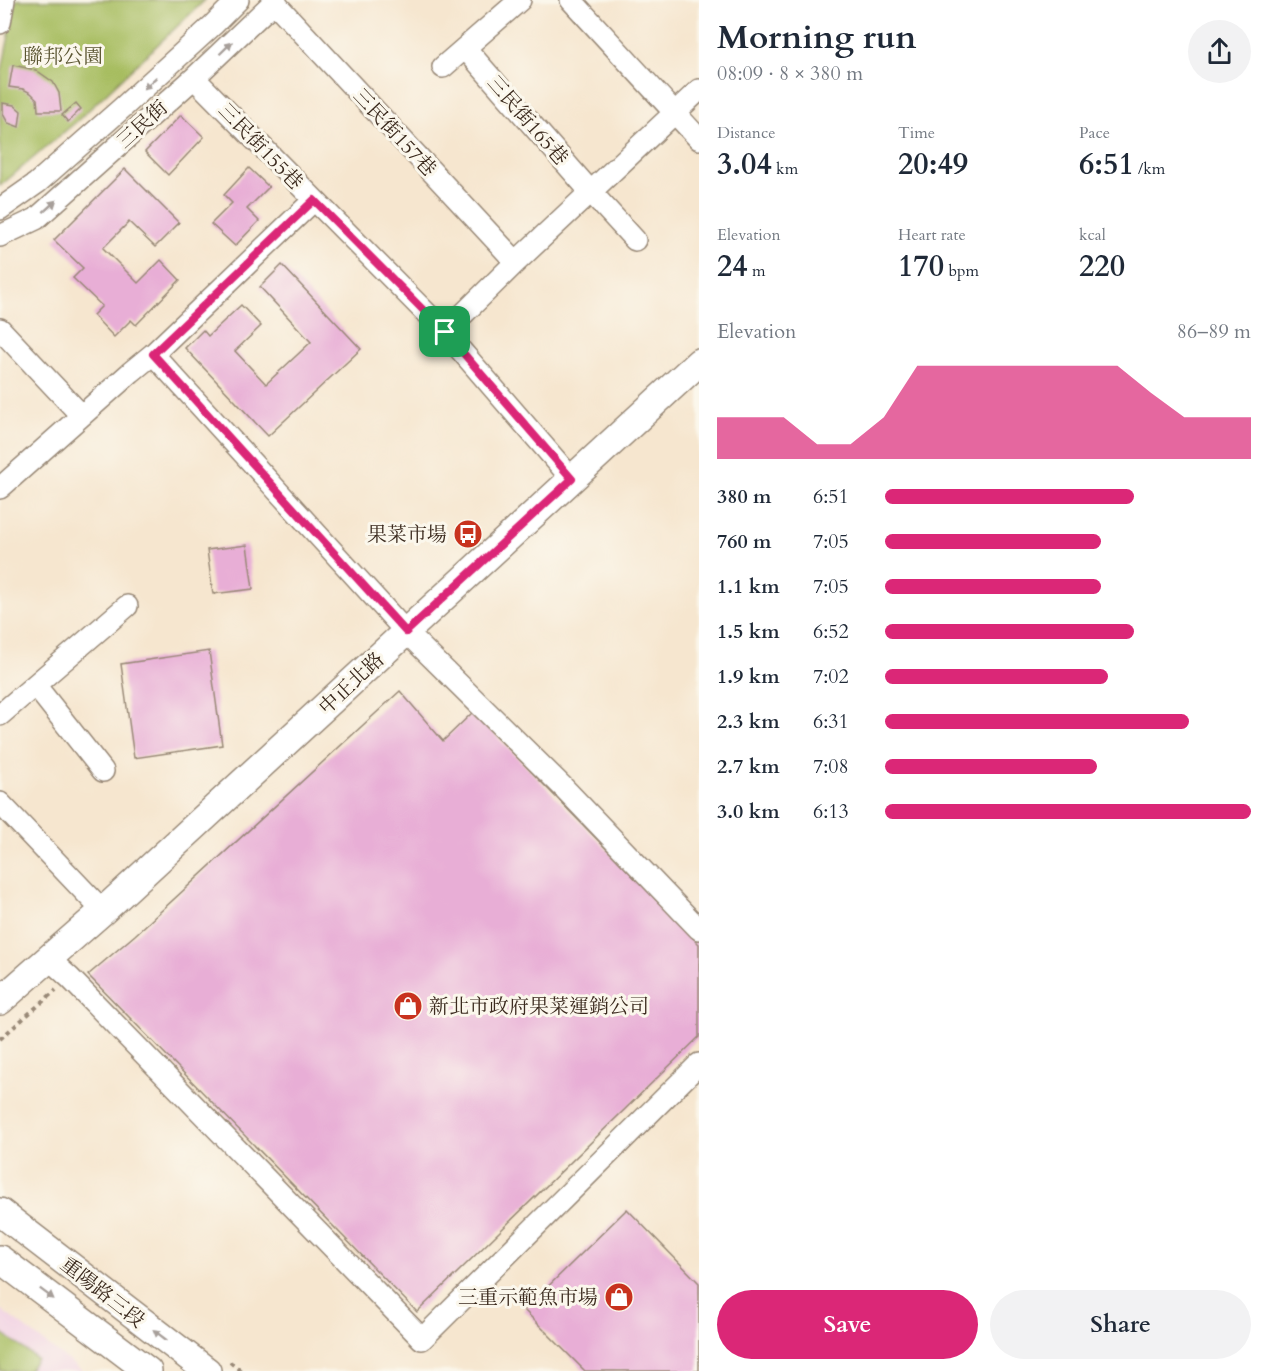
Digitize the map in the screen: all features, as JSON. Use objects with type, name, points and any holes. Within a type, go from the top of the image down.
[{"type":"main road","name":"中正北路","points":[[0,1001],[103,911],[572,479],[696,370]]},
{"type":"main road","name":"重陽路三段","points":[[0,1212],[207,1371]]},
{"type":"main road","name":"重陽路三段","points":[[0,1259],[148,1371]]},
{"type":"street","points":[[0,22],[4,0]]},
{"type":"street","name":"三民街","points":[[0,209],[37,183],[121,109],[238,0]]},
{"type":"street","points":[[443,67],[520,0]]},
{"type":"street","points":[[571,0],[699,139]]},
{"type":"street","name":"三民街","points":[[0,236],[36,219],[194,78],[275,1]]},
{"type":"street","name":"三民街157巷","points":[[275,1],[516,262]]},
{"type":"street","name":"三民街165巷","points":[[465,48],[634,240]]},
{"type":"street","name":"三民街155巷","points":[[194,78],[445,332],[572,479]]},
{"type":"street","points":[[445,332],[590,191],[699,90]]},
{"type":"street","points":[[0,488],[153,354],[314,200]]},
{"type":"street","points":[[0,329],[81,415]]},
{"type":"street","points":[[153,354],[406,632],[564,787],[699,929]]},
{"type":"street","points":[[0,715],[127,606]]},
{"type":"street","points":[[35,685],[103,771]]},
{"type":"street","points":[[0,803],[103,911]]},
{"type":"street","points":[[48,959],[70,978],[422,1339],[699,1064]]},
{"type":"path","points":[[0,1039],[70,978]]},
{"type":"shaded area","points":[[0,1309],[82,1371],[0,1371]]},
{"type":"green space","name":"聯邦公園","points":[[16,0],[205,0],[76,122],[0,186],[0,80]]},
{"type":"green space","points":[[0,1331],[37,1359],[28,1371],[0,1371]]},
{"type":"building","points":[[13,65],[36,70],[53,82],[59,93],[61,111],[38,111],[37,99],[31,93],[9,87]]},
{"type":"building","points":[[3,103],[14,105],[21,111],[19,127],[8,123],[3,114]]},
{"type":"building","points":[[76,103],[81,109],[68,122],[62,115]]},
{"type":"building","points":[[181,115],[204,137],[168,175],[145,152]]},
{"type":"building","points":[[249,168],[269,187],[247,209],[259,221],[235,246],[211,224],[232,203],[224,195]]},
{"type":"building","points":[[125,169],[179,223],[155,247],[129,222],[103,248],[138,283],[161,260],[180,280],[136,325],[131,320],[114,337],[93,315],[102,306],[73,278],[83,268],[54,240]]},
{"type":"building","points":[[282,265],[361,349],[268,436],[185,348],[203,330],[208,336],[241,305],[261,326],[235,351],[266,384],[311,342],[260,287]]},
{"type":"building","points":[[247,545],[253,589],[213,594],[207,550]]},
{"type":"building","points":[[209,651],[222,745],[134,758],[121,664]]},
{"type":"building","name":"新北市政府果菜運銷公司","points":[[400,691],[443,741],[473,712],[699,944],[699,1037],[417,1312],[88,975],[135,935]]},
{"type":"building","name":"三重示範魚市場","points":[[627,1209],[699,1283],[699,1371],[585,1371],[524,1310]]},
{"type":"place","name":"果菜市場","points":[[468,534]]},
{"type":"place","name":"新北市政府果菜運銷公司","points":[[408,1006]]},
{"type":"place","name":"三重示範魚市場","points":[[619,1297]]},
{"type":"route","points":[[314,200],[445,332],[572,479],[406,632],[153,354],[314,200]]}]
